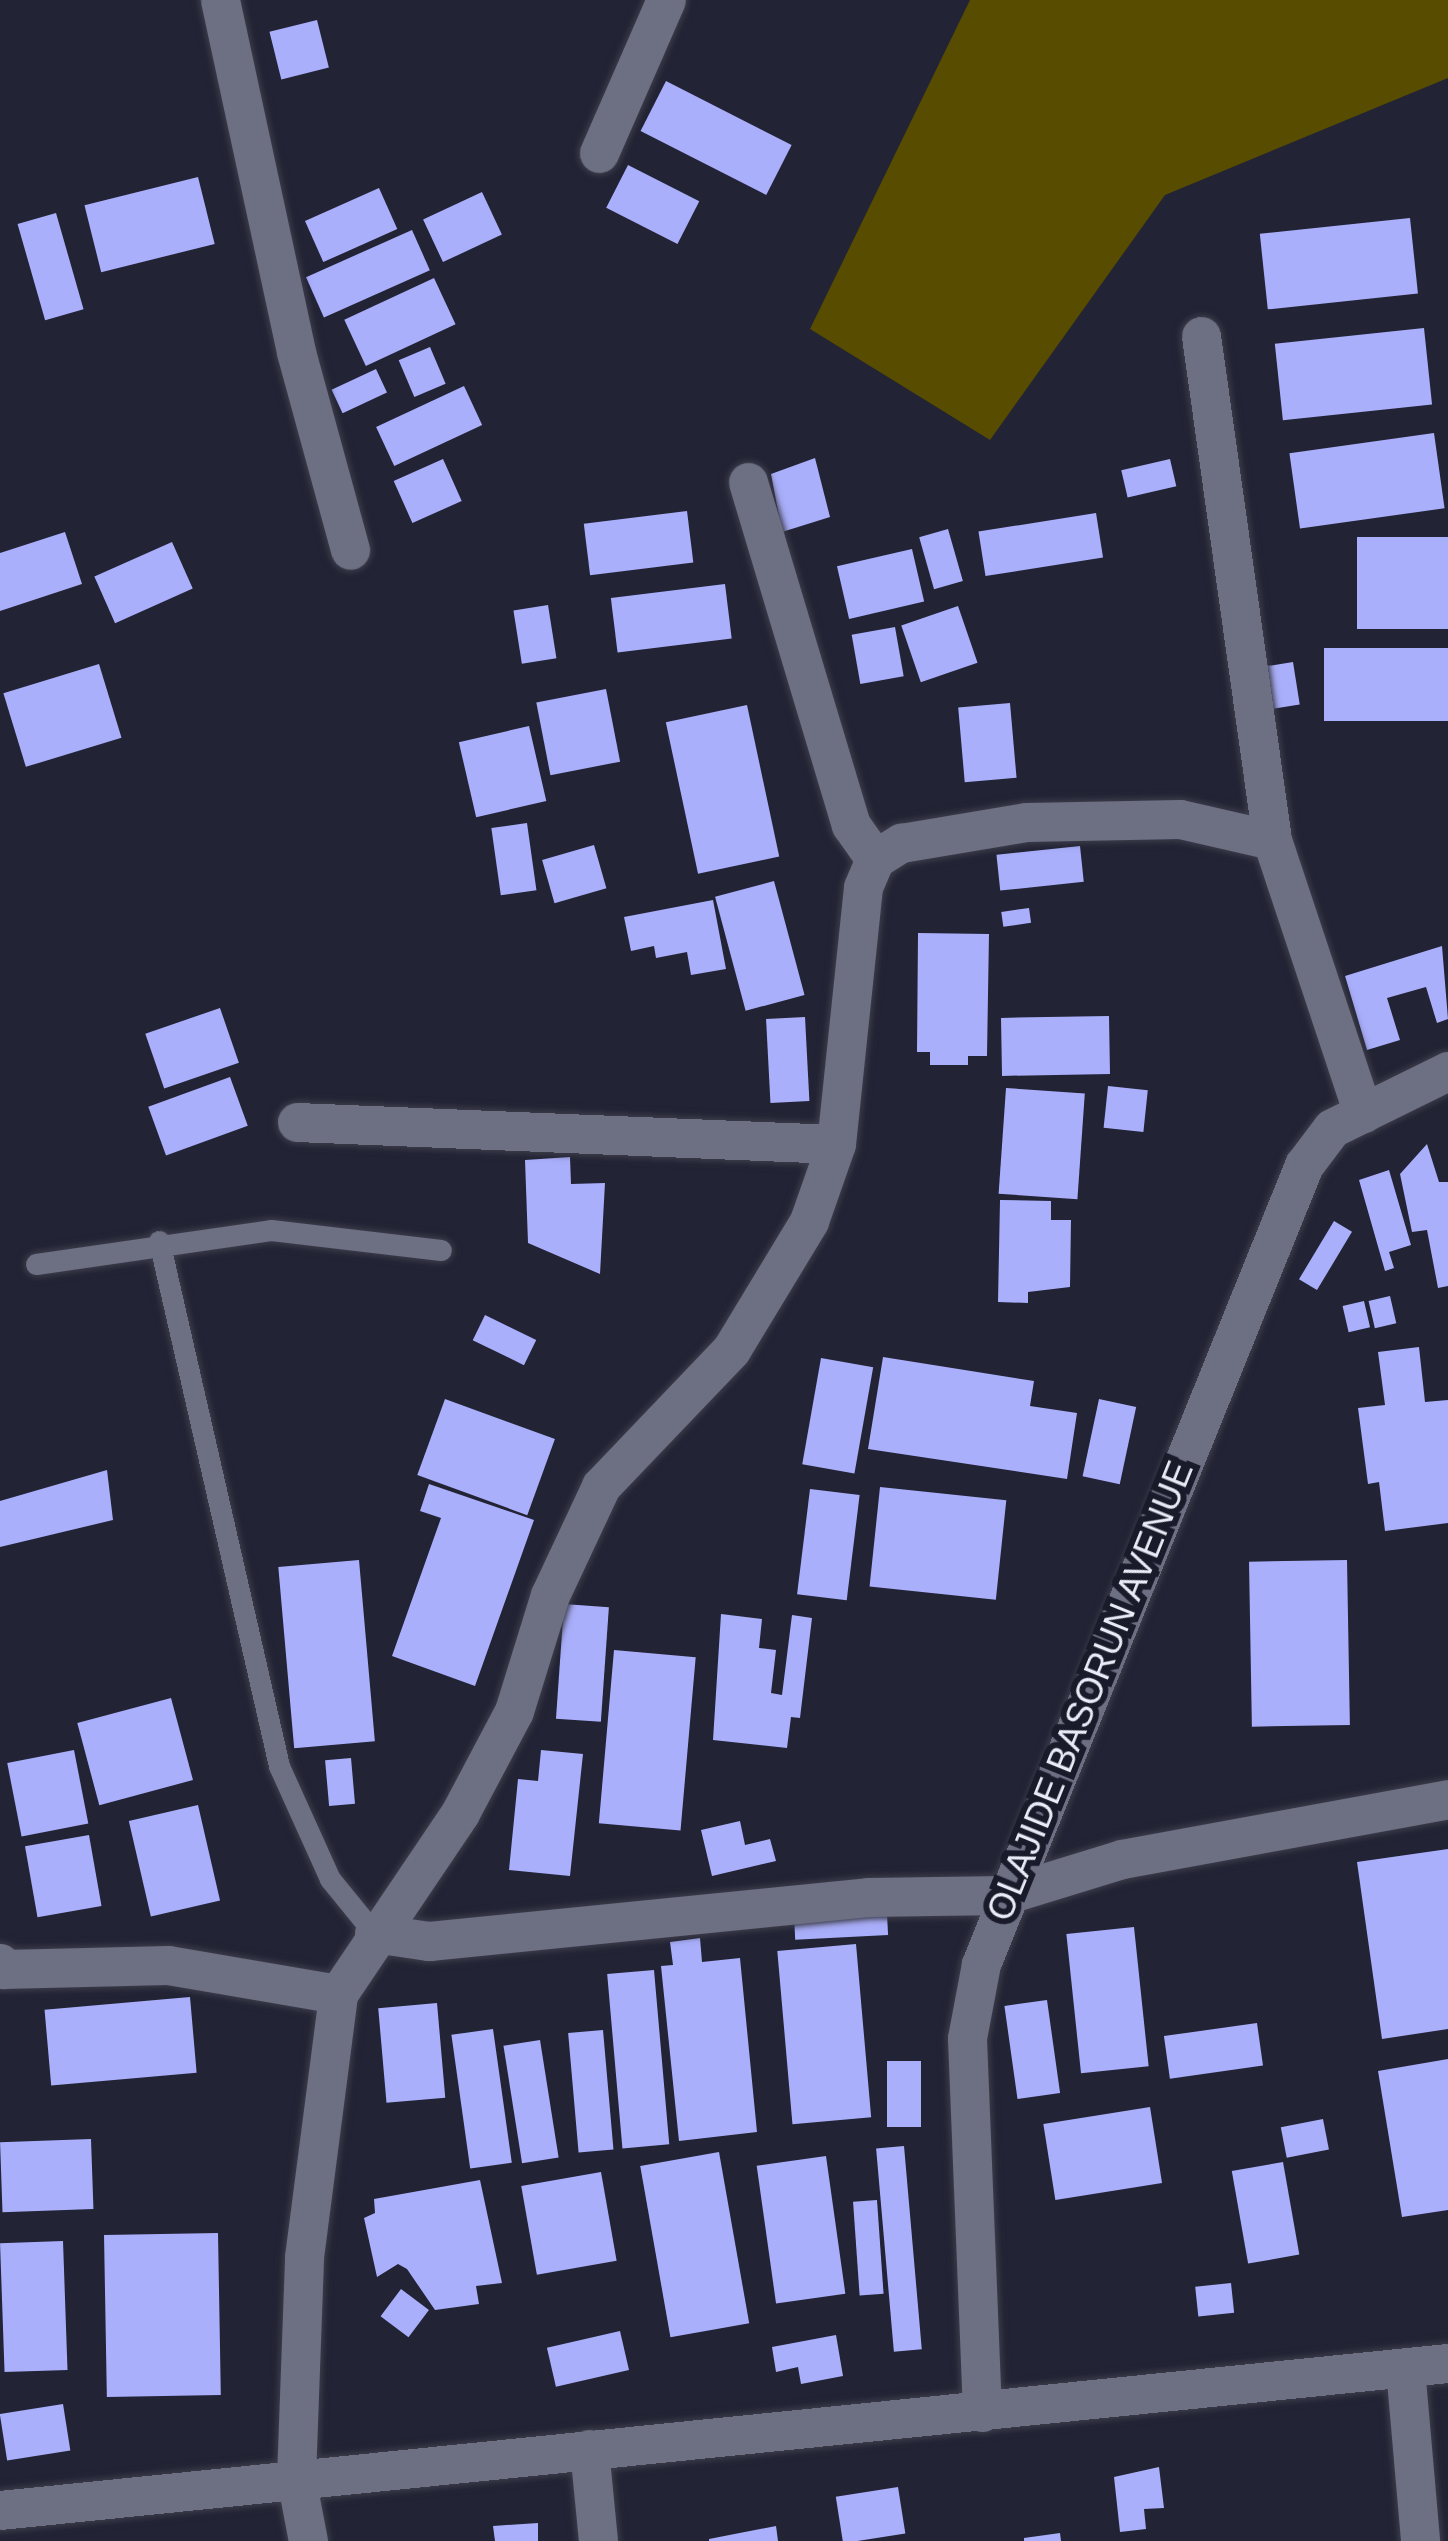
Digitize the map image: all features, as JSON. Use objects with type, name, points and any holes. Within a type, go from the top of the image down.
[{"type":"street","points":[[220,0],[296,352],[350,550]]},
{"type":"street","points":[[598,152],[666,0]]},
{"type":"street","points":[[1202,336],[1272,840],[1363,1113]]},
{"type":"street","points":[[748,482],[851,825],[875,860]]},
{"type":"street","points":[[308,2541],[296,2478],[304,2258],[338,1994],[374,1933],[460,1813],[514,1712],[550,1595],[601,1486],[731,1350],[809,1221],[836,1144],[863,887],[875,860],[901,843],[1025,822],[1180,819],[1272,840]]},
{"type":"street","name":"OLAJIDE BASORUN AVENUE","points":[[982,2412],[967,2038],[1005,1895],[1304,1166],[1332,1128],[1448,1071]]},
{"type":"street","points":[[297,1122],[836,1144]]},
{"type":"street","points":[[374,1933],[429,1941],[868,1898],[1005,1895],[1122,1859],[1448,1798]]},
{"type":"street","points":[[0,1963],[3,1969],[168,1965],[338,1994]]},
{"type":"street","points":[[0,2510],[1448,2363]]},
{"type":"street","points":[[1405,2368],[1420,2541]]},
{"type":"street","points":[[589,2449],[598,2541]]},
{"type":"lane","points":[[36,1264],[159,1241],[272,1230],[441,1250]]},
{"type":"lane","points":[[159,1241],[280,1766],[330,1880],[374,1933]]},
{"type":"shaded area","points":[[970,0],[1448,0],[1448,78],[1165,195],[990,440],[810,329]]},
{"type":"building","points":[[317,20],[329,68],[281,79],[269,32]]},
{"type":"building","points":[[666,81],[792,145],[766,195],[641,131]]},
{"type":"building","points":[[628,165],[699,201],[677,244],[606,208]]},
{"type":"building","points":[[198,177],[215,244],[101,272],[84,205]]},
{"type":"building","points":[[379,188],[397,229],[323,262],[305,221]]},
{"type":"building","points":[[482,192],[502,235],[443,262],[423,219]]},
{"type":"building","points":[[56,213],[84,309],[45,320],[18,224]]},
{"type":"building","points":[[1410,218],[1418,294],[1268,309],[1260,234]]},
{"type":"building","points":[[412,230],[430,270],[324,317],[306,277]]},
{"type":"building","points":[[434,278],[456,324],[366,366],[344,320]]},
{"type":"building","points":[[1424,328],[1432,405],[1283,420],[1275,344]]},
{"type":"building","points":[[430,347],[446,384],[414,397],[399,360]]},
{"type":"building","points":[[376,369],[387,393],[343,413],[332,390]]},
{"type":"building","points":[[464,386],[482,425],[394,466],[376,427]]},
{"type":"building","points":[[1434,433],[1445,508],[1300,529],[1289,453]]},
{"type":"building","points":[[815,458],[830,517],[782,532],[771,474]]},
{"type":"building","points":[[443,459],[462,501],[412,523],[394,481]]},
{"type":"building","points":[[1170,459],[1176,486],[1128,498],[1121,470]]},
{"type":"building","points":[[687,511],[693,563],[590,575],[584,524]]},
{"type":"building","points":[[1096,513],[1103,557],[986,576],[978,532]]},
{"type":"building","points":[[948,529],[963,581],[934,589],[919,537]]},
{"type":"building","points":[[65,532],[82,584],[0,611],[0,553]]},
{"type":"building","points":[[1357,537],[1448,537],[1448,629],[1357,629]]},
{"type":"building","points":[[172,542],[193,589],[115,623],[94,577]]},
{"type":"building","points":[[912,549],[924,602],[849,619],[837,566]]},
{"type":"building","points":[[725,584],[732,639],[618,653],[611,598]]},
{"type":"building","points":[[548,605],[556,658],[522,664],[513,610]]},
{"type":"building","points":[[958,606],[978,663],[921,682],[901,626]]},
{"type":"building","points":[[895,627],[904,676],[860,684],[852,635]]},
{"type":"building","points":[[1324,648],[1448,648],[1448,721],[1324,721]]},
{"type":"building","points":[[1293,662],[1300,704],[1269,709],[1262,667]]},
{"type":"building","points":[[99,664],[122,738],[26,767],[3,693]]},
{"type":"building","points":[[606,689],[620,762],[550,775],[536,703]]},
{"type":"building","points":[[1010,703],[1017,778],[965,782],[958,708]]},
{"type":"building","points":[[747,705],[779,857],[698,874],[666,722]]},
{"type":"building","points":[[529,726],[546,801],[476,817],[459,742]]},
{"type":"building","points":[[527,823],[536,890],[501,895],[491,828]]},
{"type":"building","points":[[594,845],[606,888],[554,903],[542,860]]},
{"type":"building","points":[[1080,846],[1084,882],[1000,891],[996,855]]},
{"type":"building","points":[[774,881],[805,995],[746,1011],[715,897]]},
{"type":"building","points":[[713,900],[726,969],[691,975],[687,952],[656,958],[654,946],[631,951],[624,917]]},
{"type":"building","points":[[1029,908],[1031,923],[1003,927],[1001,912]]},
{"type":"building","points":[[918,933],[989,934],[987,1056],[968,1056],[968,1065],[930,1065],[930,1052],[917,1052]]},
{"type":"building","points":[[1442,946],[1448,1019],[1437,1023],[1426,987],[1387,998],[1400,1040],[1367,1050],[1345,976]]},
{"type":"building","points":[[220,1008],[239,1063],[164,1089],[145,1034]]},
{"type":"building","points":[[1109,1016],[1110,1074],[1002,1076],[1001,1018]]},
{"type":"building","points":[[805,1017],[809,1101],[770,1103],[766,1019]]},
{"type":"building","points":[[230,1077],[248,1126],[166,1156],[148,1107]]},
{"type":"building","points":[[1108,1086],[1148,1090],[1143,1132],[1104,1128]]},
{"type":"building","points":[[1006,1088],[1085,1094],[1077,1199],[999,1194]]},
{"type":"building","points":[[1427,1144],[1439,1182],[1448,1182],[1448,1286],[1438,1288],[1427,1230],[1412,1232],[1400,1174]]},
{"type":"building","points":[[570,1157],[571,1184],[605,1183],[600,1274],[528,1243],[525,1160]]},
{"type":"building","points":[[1389,1170],[1411,1245],[1389,1252],[1394,1268],[1385,1271],[1359,1180]]},
{"type":"building","points":[[1000,1200],[1051,1201],[1051,1220],[1071,1220],[1070,1287],[1028,1292],[1028,1303],[998,1302]]},
{"type":"building","points":[[1334,1221],[1352,1232],[1317,1290],[1299,1279]]},
{"type":"building","points":[[1390,1296],[1396,1323],[1375,1328],[1369,1301]]},
{"type":"building","points":[[1364,1301],[1370,1327],[1349,1332],[1343,1306]]},
{"type":"building","points":[[485,1315],[536,1340],[524,1365],[473,1340]]},
{"type":"building","points":[[1419,1347],[1425,1402],[1448,1400],[1448,1523],[1385,1531],[1379,1482],[1368,1484],[1358,1408],[1385,1405],[1378,1352]]},
{"type":"building","points":[[883,1357],[1034,1381],[1030,1406],[1077,1413],[1067,1479],[868,1449]]},
{"type":"building","points":[[821,1358],[873,1367],[854,1474],[802,1464]]},
{"type":"building","points":[[445,1399],[555,1439],[527,1515],[417,1475]]},
{"type":"building","points":[[1099,1399],[1136,1407],[1120,1484],[1083,1476]]},
{"type":"building","points":[[107,1470],[113,1520],[0,1547],[0,1501]]},
{"type":"building","points":[[429,1484],[534,1520],[475,1686],[392,1656],[441,1518],[420,1511]]},
{"type":"building","points":[[880,1487],[1006,1500],[996,1600],[870,1586]]},
{"type":"building","points":[[810,1489],[860,1495],[847,1600],[797,1594]]},
{"type":"building","points":[[359,1560],[375,1741],[294,1748],[278,1567]]},
{"type":"building","points":[[1347,1560],[1350,1725],[1252,1727],[1249,1562]]},
{"type":"building","points":[[564,1604],[609,1607],[601,1722],[556,1719]]},
{"type":"building","points":[[721,1614],[762,1619],[759,1648],[776,1650],[771,1693],[782,1695],[792,1615],[812,1618],[800,1718],[791,1717],[787,1748],[713,1740]]},
{"type":"building","points":[[614,1650],[696,1657],[681,1830],[599,1823]]},
{"type":"building","points":[[171,1698],[193,1780],[99,1805],[77,1723]]},
{"type":"building","points":[[74,1750],[88,1824],[22,1837],[7,1763]]},
{"type":"building","points":[[541,1750],[583,1754],[570,1876],[509,1870],[518,1779],[538,1781]]},
{"type":"building","points":[[351,1758],[355,1804],[329,1806],[325,1760]]},
{"type":"building","points":[[198,1805],[220,1900],[151,1916],[129,1821]]},
{"type":"building","points":[[740,1821],[745,1845],[770,1839],[776,1861],[712,1876],[701,1830]]},
{"type":"building","points":[[89,1835],[102,1906],[37,1917],[25,1846]]},
{"type":"building","points":[[1448,1849],[1448,2029],[1382,2039],[1357,1862]]},
{"type":"building","points":[[887,1914],[888,1935],[795,1940],[794,1919]]},
{"type":"building","points":[[1134,1927],[1149,2066],[1081,2073],[1066,1934]]},
{"type":"building","points":[[700,1938],[702,1962],[740,1958],[757,2132],[679,2141],[661,1966],[673,1965],[670,1942]]},
{"type":"building","points":[[856,1944],[871,2117],[792,2124],[777,1951]]},
{"type":"building","points":[[654,1970],[669,2144],[622,2148],[607,1974]]},
{"type":"building","points":[[190,1997],[197,2073],[51,2085],[45,2010]]},
{"type":"building","points":[[1047,2000],[1060,2093],[1018,2099],[1004,2006]]},
{"type":"building","points":[[437,2003],[445,2098],[387,2103],[378,2008]]},
{"type":"building","points":[[1257,2023],[1263,2066],[1170,2079],[1164,2036]]},
{"type":"building","points":[[493,2029],[512,2163],[470,2169],[451,2035]]},
{"type":"building","points":[[603,2030],[613,2150],[579,2153],[568,2033]]},
{"type":"building","points":[[540,2040],[559,2158],[522,2163],[503,2046]]},
{"type":"building","points":[[1448,2059],[1448,2210],[1402,2217],[1378,2071]]},
{"type":"building","points":[[887,2061],[921,2061],[921,2127],[887,2127]]},
{"type":"building","points":[[1150,2107],[1162,2183],[1055,2200],[1043,2124]]},
{"type":"building","points":[[1323,2119],[1329,2149],[1287,2158],[1281,2127]]},
{"type":"building","points":[[91,2139],[93,2209],[2,2212],[0,2142]]},
{"type":"building","points":[[904,2146],[922,2349],[894,2352],[876,2148]]},
{"type":"building","points":[[719,2152],[749,2323],[670,2337],[640,2166]]},
{"type":"building","points":[[826,2156],[845,2294],[776,2303],[757,2166]]},
{"type":"building","points":[[1283,2162],[1299,2255],[1248,2264],[1232,2171]]},
{"type":"building","points":[[601,2172],[617,2261],[537,2275],[521,2186]]},
{"type":"building","points":[[480,2180],[502,2283],[476,2286],[479,2304],[435,2310],[407,2269],[398,2264],[377,2277],[364,2218],[375,2213],[374,2199]]},
{"type":"building","points":[[877,2200],[884,2294],[860,2295],[853,2202]]},
{"type":"building","points":[[218,2233],[221,2395],[107,2397],[104,2235]]},
{"type":"building","points":[[63,2241],[68,2370],[5,2372],[0,2243]]},
{"type":"building","points":[[1231,2283],[1234,2313],[1198,2317],[1195,2287]]},
{"type":"building","points":[[401,2289],[429,2310],[408,2337],[381,2316]]},
{"type":"building","points":[[620,2331],[629,2370],[556,2387],[547,2348]]},
{"type":"building","points":[[836,2335],[843,2376],[801,2384],[798,2367],[776,2372],[772,2347]]},
{"type":"building","points":[[63,2404],[70,2450],[7,2460],[0,2414]]},
{"type":"building","points":[[1159,2467],[1164,2508],[1144,2509],[1146,2529],[1120,2532],[1114,2477]]},
{"type":"building","points":[[898,2487],[905,2533],[843,2541],[836,2497]]},
{"type":"building","points":[[538,2523],[538,2541],[495,2541],[493,2526]]},
{"type":"building","points":[[776,2526],[778,2541],[709,2541],[709,2539]]},
{"type":"building","points":[[1060,2533],[1061,2541],[1024,2541],[1024,2538]]}]
